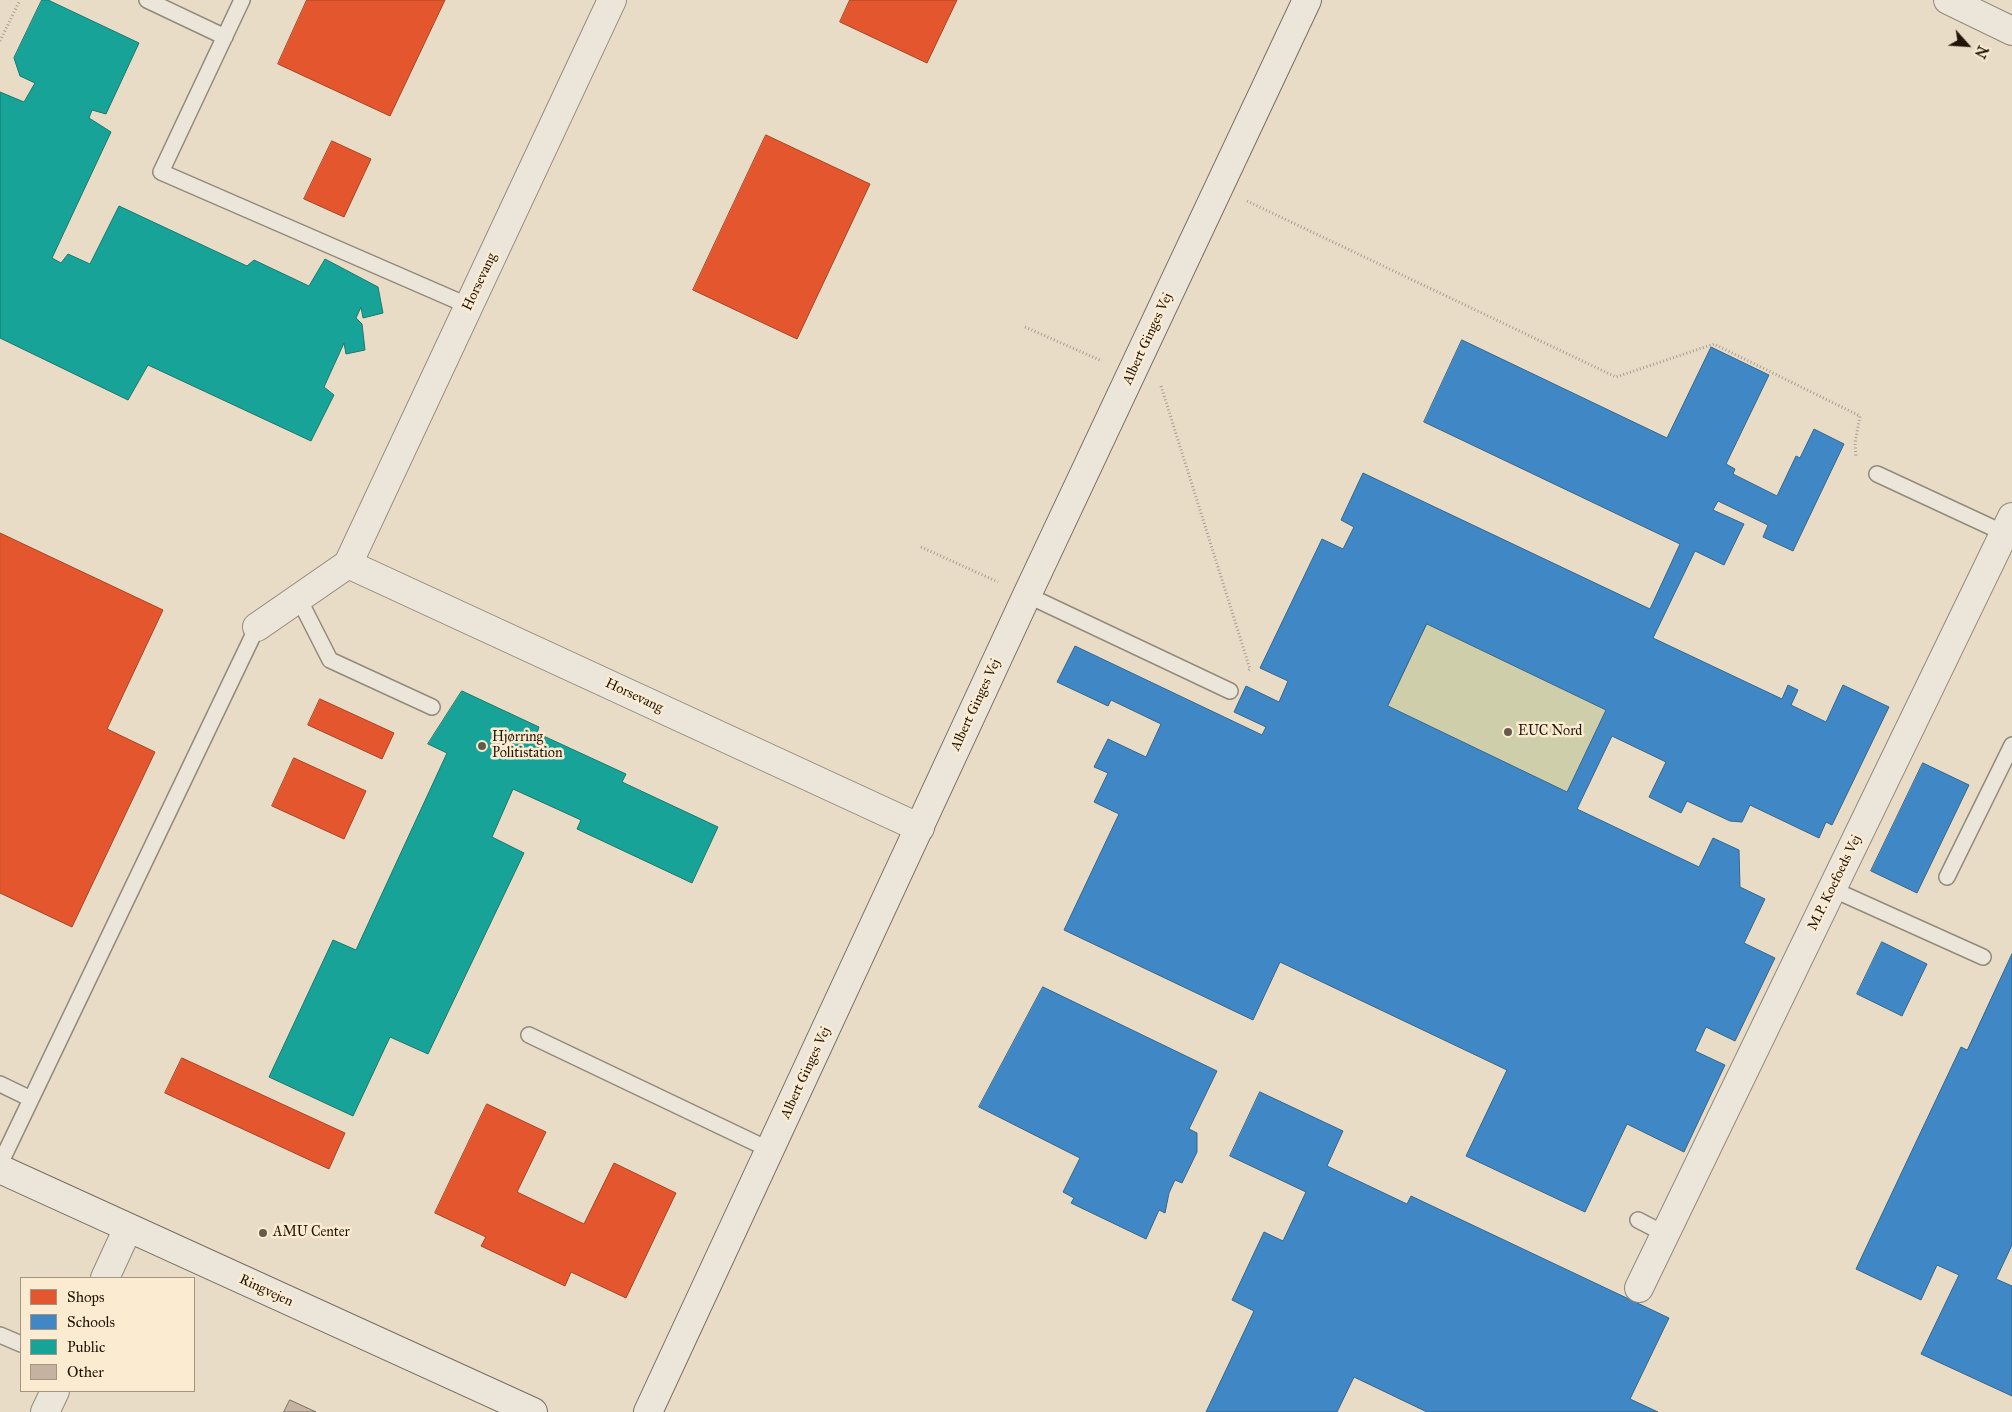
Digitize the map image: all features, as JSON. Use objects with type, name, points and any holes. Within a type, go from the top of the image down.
[{"type":"street","name":"Horsevang","points":[[257,628],[348,564],[612,0]]},
{"type":"street","name":"Albert Ginges Vej","points":[[648,1412],[1027,595],[1307,0]]},
{"type":"street","points":[[1948,0],[2012,31]]},
{"type":"street","name":"M.P. Koefoeds Vej","points":[[1639,1288],[2008,525]]},
{"type":"street","name":"Horsevang","points":[[348,564],[920,828]]},
{"type":"street","name":"Ringvejen","points":[[0,1169],[533,1412]]},
{"type":"street","points":[[105,1277],[128,1228]]},
{"type":"street","points":[[45,1412],[55,1392]]},
{"type":"lane","points":[[146,0],[225,37]]},
{"type":"lane","points":[[242,0],[161,172],[469,306]]},
{"type":"lane","name":"M.P. Koefoeds Vej","points":[[1877,474],[2008,525]]},
{"type":"lane","points":[[1027,595],[1230,692]]},
{"type":"lane","points":[[299,599],[330,660],[432,707]]},
{"type":"lane","points":[[0,1164],[257,628]]},
{"type":"lane","points":[[1946,878],[2012,745]]},
{"type":"lane","points":[[1832,889],[1983,957]]},
{"type":"lane","points":[[529,1035],[770,1150]]},
{"type":"lane","points":[[0,1084],[31,1099]]},
{"type":"lane","points":[[1638,1220],[1665,1234]]},
{"type":"lane","points":[[0,1335],[20,1344]]},
{"type":"path","points":[[0,41],[19,2]]},
{"type":"path","points":[[1219,188],[1616,377],[1714,344],[1860,416],[1855,443],[1856,467],[1877,474]]},
{"type":"path","points":[[1025,326],[1131,375]]},
{"type":"path","points":[[1147,340],[1250,669],[1230,692]]},
{"type":"path","points":[[921,547],[1027,595]]},
{"type":"green space","points":[[1427,624],[1606,710],[1567,792],[1388,706]]},
{"type":"building: Shops","points":[[307,0],[445,0],[390,116],[278,64]]},
{"type":"building: Shops","points":[[850,0],[957,0],[927,63],[840,22]]},
{"type":"building: Shops","points":[[766,135],[870,184],[797,339],[693,290]]},
{"type":"building: Shops","points":[[332,141],[371,159],[344,217],[304,199]]},
{"type":"building: Shops","points":[[0,533],[163,610],[107,729],[155,752],[72,927],[0,893]]},
{"type":"building: Shops","points":[[320,699],[394,733],[382,759],[308,725]]},
{"type":"building: Shops","points":[[294,758],[366,791],[344,839],[272,806]]},
{"type":"building: Shops","points":[[182,1058],[345,1133],[329,1169],[165,1093]]},
{"type":"building: Shops","points":[[487,1104],[546,1132],[517,1192],[584,1224],[614,1163],[676,1193],[626,1298],[571,1272],[565,1286],[481,1246],[486,1237],[435,1213]]},
{"type":"building: Schools","points":[[1462,340],[1667,438],[1711,347],[1769,375],[1726,464],[1735,469],[1733,474],[1777,496],[1796,456],[1800,458],[1814,429],[1844,444],[1793,551],[1763,537],[1768,525],[1718,501],[1713,510],[1744,524],[1724,565],[1695,551],[1653,638],[1782,699],[1788,685],[1798,690],[1791,705],[1826,722],[1843,685],[1889,707],[1832,825],[1826,822],[1819,838],[1750,805],[1742,822],[1730,821],[1687,801],[1681,813],[1649,797],[1666,762],[1612,736],[1577,809],[1699,867],[1713,838],[1739,850],[1740,887],[1765,899],[1744,943],[1775,958],[1735,1041],[1706,1027],[1695,1051],[1725,1065],[1684,1152],[1627,1124],[1585,1212],[1466,1156],[1507,1070],[1280,962],[1253,1020],[1064,930],[1119,814],[1094,802],[1108,773],[1094,767],[1108,739],[1146,757],[1161,724],[1111,700],[1108,706],[1057,682],[1075,646],[1262,735],[1266,727],[1234,712],[1246,686],[1279,702],[1288,681],[1260,668],[1322,539],[1343,549],[1354,527],[1341,520],[1363,473],[1650,609],[1680,544],[1424,422]],"holes":[[[1427,624],[1606,710],[1567,792],[1388,706]]]},
{"type":"building: Schools","points":[[1923,763],[1969,785],[1917,893],[1871,871]]},
{"type":"building: Schools","points":[[1882,942],[1927,964],[1902,1016],[1857,994]]},
{"type":"building: Schools","points":[[2012,954],[2012,1245],[1996,1279],[2012,1286],[2012,1396],[1921,1354],[1959,1275],[1937,1265],[1921,1300],[1856,1269],[1961,1047],[1967,1050]]},
{"type":"building: Schools","points":[[1043,987],[1217,1071],[1189,1129],[1197,1133],[1197,1152],[1182,1183],[1175,1180],[1169,1193],[1165,1213],[1159,1210],[1146,1239],[1071,1203],[1074,1198],[1063,1192],[1080,1158],[979,1107]]},
{"type":"building: Schools","points":[[1260,1092],[1343,1131],[1327,1166],[1407,1204],[1411,1196],[1669,1318],[1630,1399],[1658,1412],[1427,1412],[1354,1377],[1337,1412],[1206,1412],[1254,1311],[1232,1300],[1264,1232],[1283,1241],[1306,1192],[1230,1156]]},
{"type":"building: Public","points":[[42,0],[48,0],[139,43],[106,114],[92,110],[89,118],[111,132],[52,258],[61,263],[68,254],[90,264],[119,206],[247,266],[254,260],[309,286],[325,259],[378,287],[383,313],[363,318],[361,307],[356,318],[362,324],[365,350],[346,354],[344,343],[324,387],[334,395],[311,441],[148,365],[128,400],[0,338],[0,92],[24,102],[35,83],[20,76],[14,58]]},
{"type":"building: Public","points":[[462,691],[539,727],[537,733],[626,774],[622,782],[718,827],[692,883],[577,829],[581,820],[513,789],[492,837],[524,853],[428,1054],[390,1037],[353,1116],[269,1077],[333,940],[356,950],[447,753],[428,744]]},
{"type":"building: Other","points":[[290,1400],[316,1412],[284,1412]]},
{"type":"place","name":"EUC Nord","points":[[1508,732]]},
{"type":"place","name":"Hjørring Politistation","points":[[482,746]]},
{"type":"place","name":"AMU Center","points":[[263,1233]]}]
